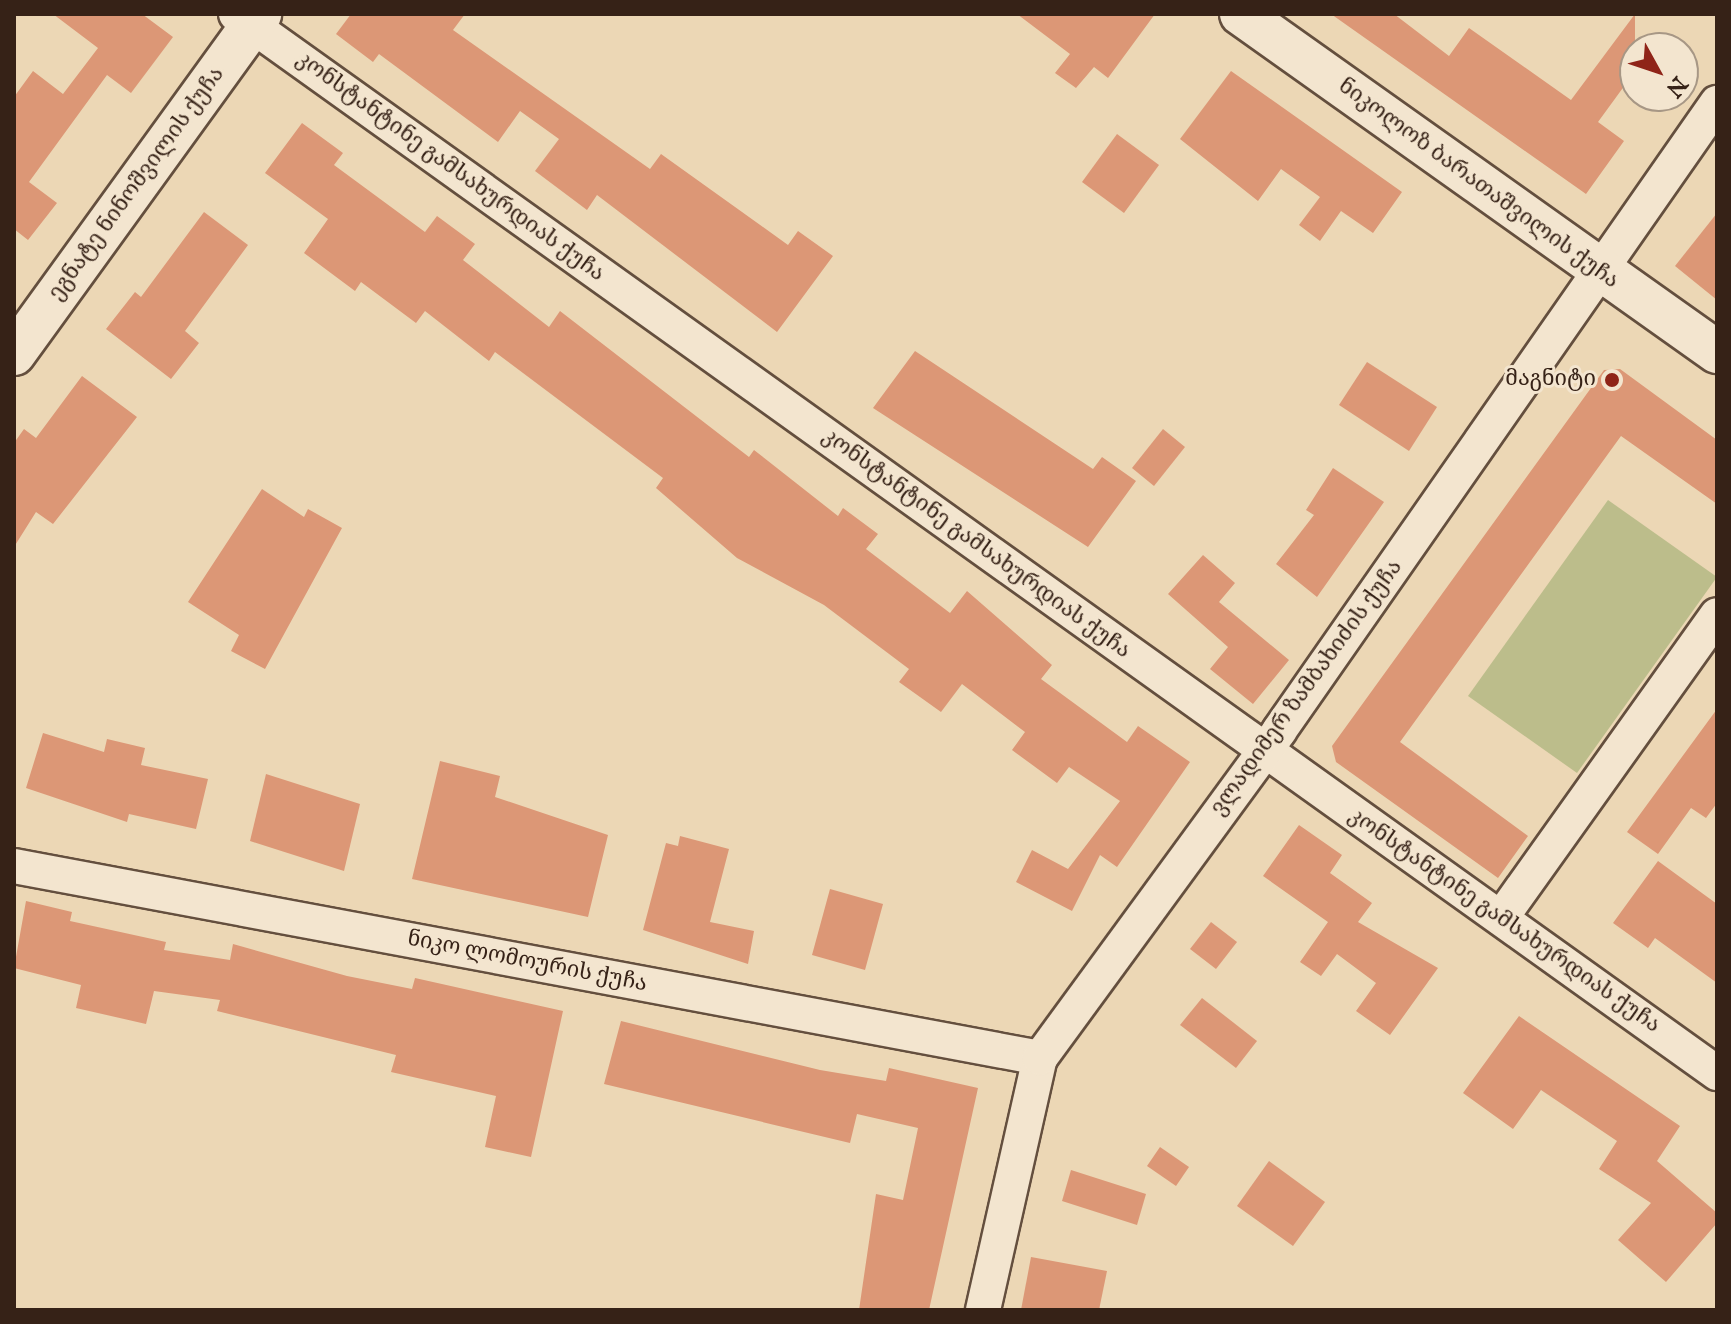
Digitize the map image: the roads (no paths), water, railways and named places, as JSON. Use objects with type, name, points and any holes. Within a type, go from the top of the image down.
[{"type":"street","name":"ნიკოლოზ ბარათაშვილის ქუჩა","points":[[1241,14],[1717,352]]},
{"type":"street","name":"ეგნატე ნინოშვილის ქუჩა","points":[[14,354],[250,18]]},
{"type":"street","name":"კონსტანტინე გამსახურდიას ქუჩა","points":[[250,18],[1717,1073]]},
{"type":"street","name":"ვლადიმერ ზამბახიძის ქუჩა","points":[[983,1310],[1040,1058],[1264,750],[1602,272],[1717,103]]},
{"type":"street","points":[[1501,918],[1717,615]]},
{"type":"street","name":"ნიკო ლომოურის ქუჩა","points":[[14,866],[1040,1058]]},
{"type":"place","name":"მაგნიტი","points":[[1612,380]]}]
